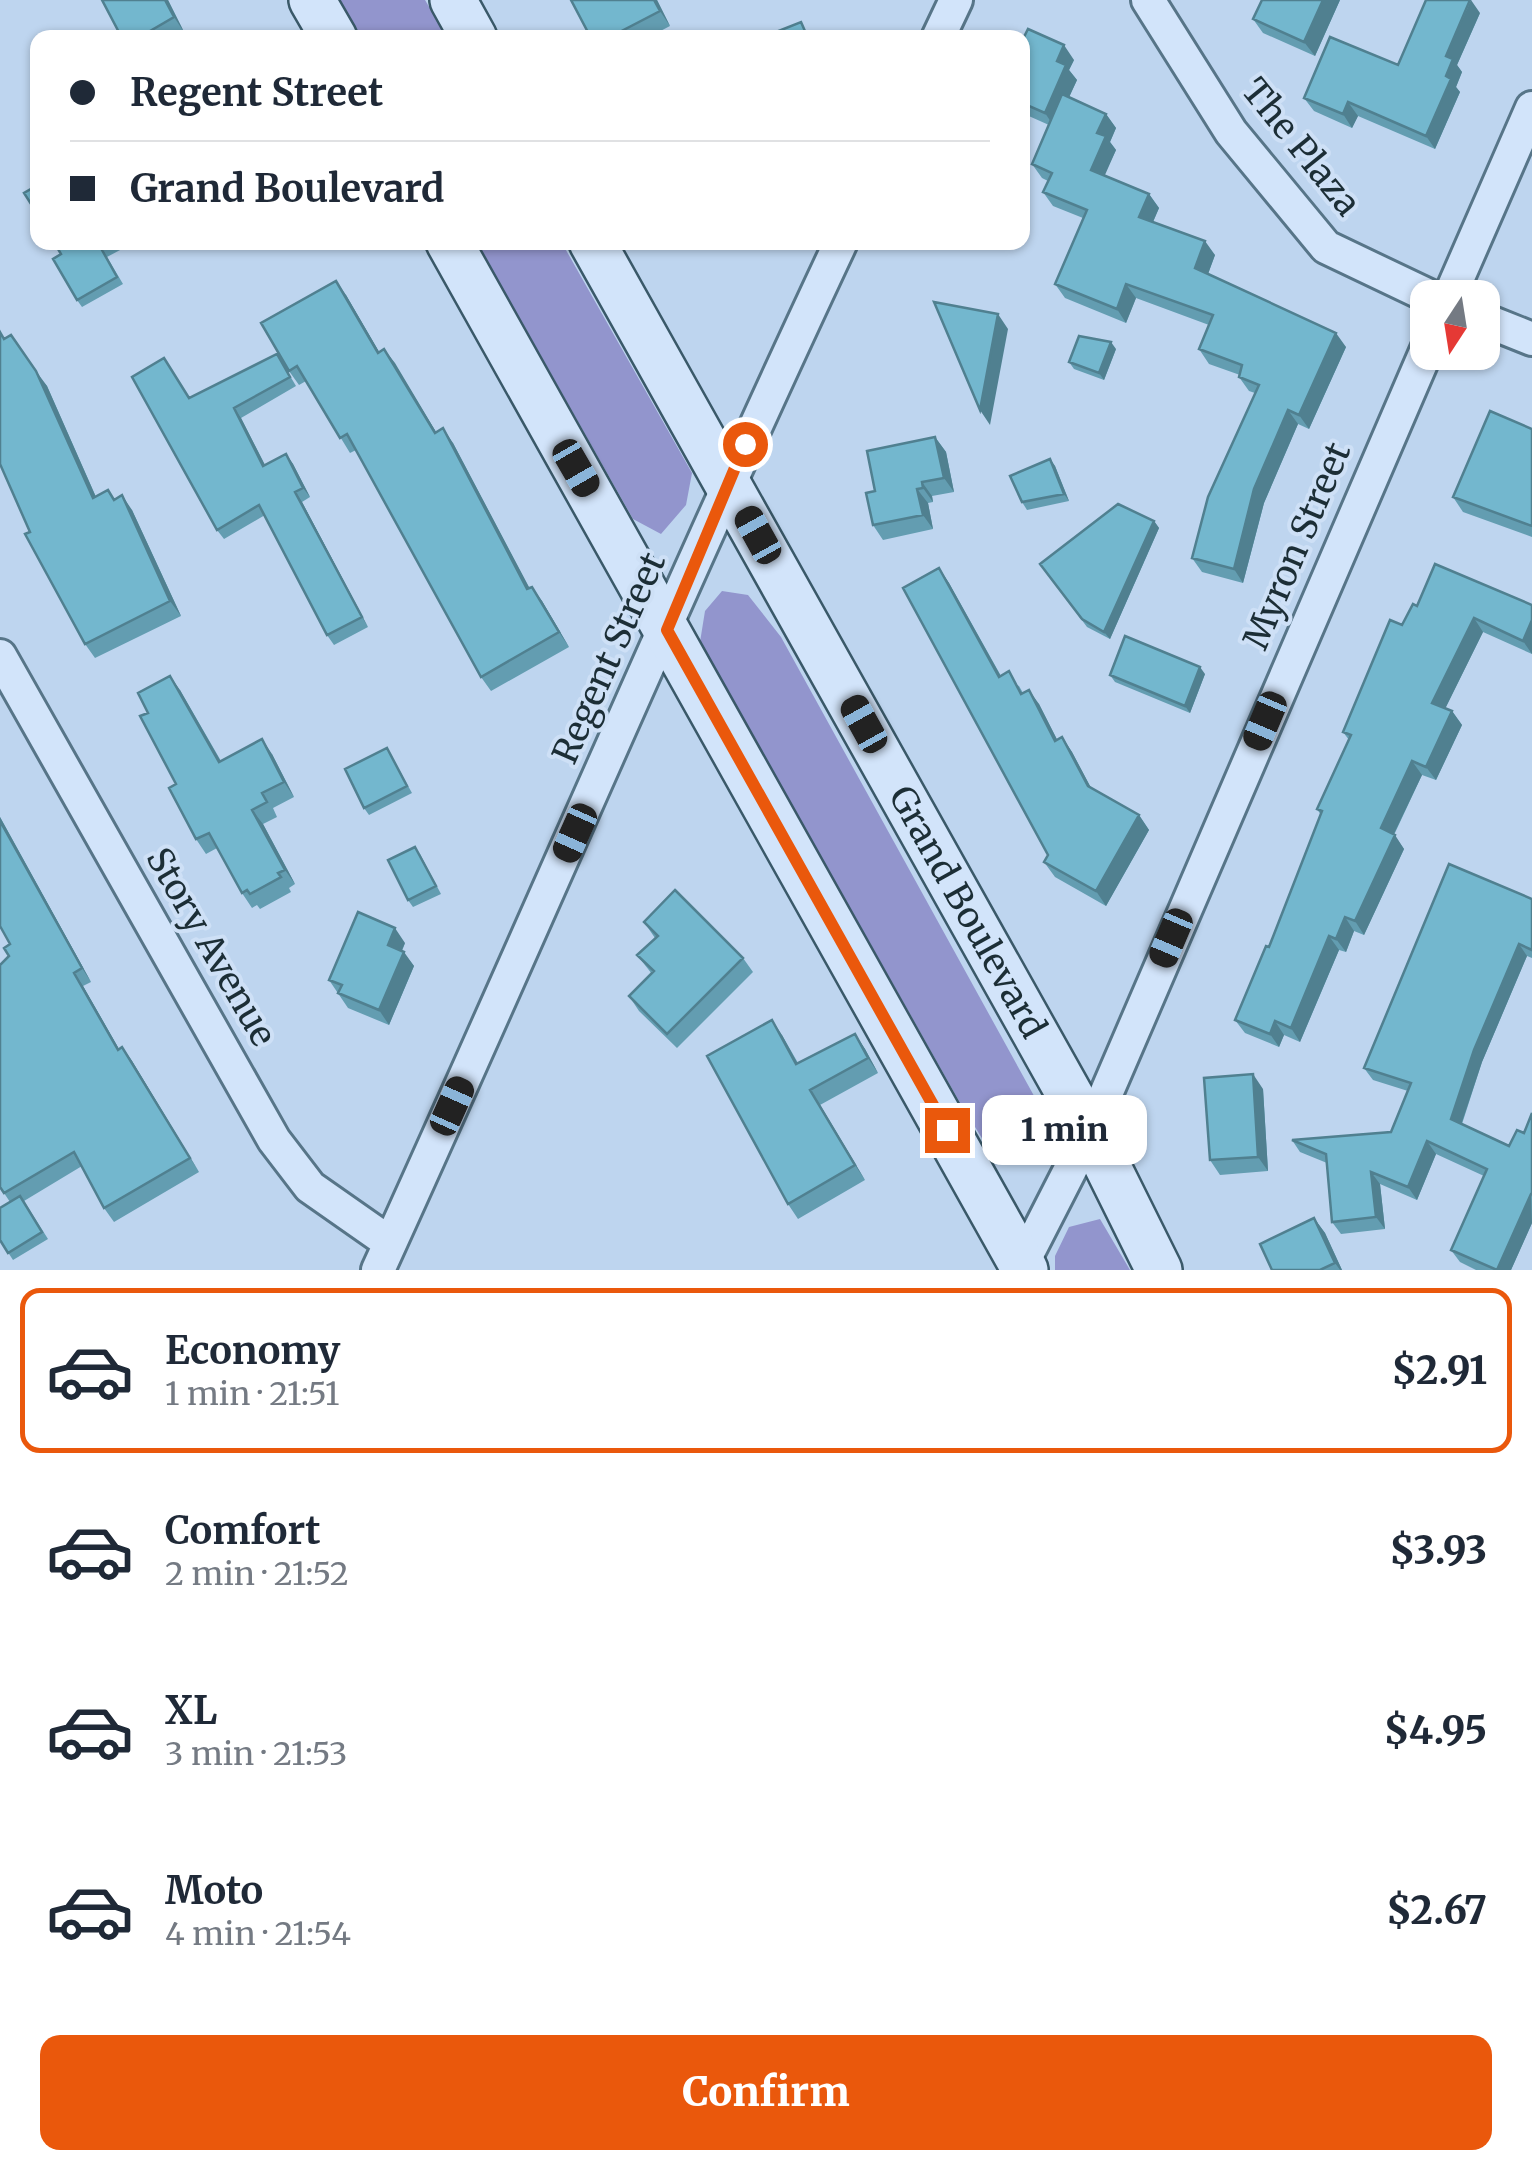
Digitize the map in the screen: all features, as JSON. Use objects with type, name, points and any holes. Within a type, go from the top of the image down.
[{"type":"street","points":[[312,0],[329,30]]},
{"type":"street","points":[[453,0],[470,30]]},
{"type":"street","points":[[942,30],[956,0]]},
{"type":"street","name":"The Plaza","points":[[1148,0],[1231,132],[1326,247],[1410,287]]},
{"type":"street","points":[[1457,280],[1532,108]]},
{"type":"street","points":[[453,250],[1022,1268]]},
{"type":"street","name":"Grand Boulevard","points":[[597,250],[1090,1132],[1159,1270]]},
{"type":"street","name":"Regent Street","points":[[384,1257],[667,630],[728,480],[837,250]]},
{"type":"street","points":[[1500,326],[1532,339]]},
{"type":"street","name":"Myron Street","points":[[1022,1268],[1090,1132],[1418,370]]},
{"type":"street","name":"Story Avenue","points":[[0,656],[274,1140],[310,1187],[384,1257]]},
{"type":"shaded area","points":[[339,0],[425,0],[443,30],[356,30]]},
{"type":"shaded area","points":[[481,250],[566,250],[692,473],[686,505],[661,534],[633,519]]},
{"type":"shaded area","points":[[722,591],[748,595],[781,637],[1049,1123],[1046,1154],[1019,1157],[988,1148],[959,1101],[700,642],[705,611]]},
{"type":"shaded area","points":[[1100,1219],[1130,1270],[1055,1270],[1055,1256],[1069,1227]]},
{"type":"building","points":[[102,0],[165,0],[174,17],[152,30],[118,30]]},
{"type":"building","points":[[571,0],[654,0],[660,11],[623,30],[587,30]]},
{"type":"building","points":[[1262,0],[1323,0],[1304,42],[1253,19]]},
{"type":"building","points":[[1426,0],[1470,0],[1446,56],[1453,59],[1446,76],[1451,79],[1426,136],[1348,102],[1343,114],[1304,98],[1330,37],[1398,65]]},
{"type":"building","points":[[801,22],[804,30],[781,30]]},
{"type":"building","points":[[1028,30],[1064,45],[1057,61],[1066,65],[1045,113],[1030,106]]},
{"type":"building","points":[[1062,94],[1106,114],[1097,133],[1106,136],[1091,170],[1149,194],[1139,217],[1205,241],[1195,268],[1336,333],[1299,415],[1288,410],[1254,489],[1234,569],[1192,558],[1208,497],[1259,385],[1239,377],[1242,365],[1199,349],[1213,315],[1126,284],[1117,309],[1055,284],[1087,210],[1043,192],[1052,173],[1032,164]]},
{"type":"building","points":[[59,250],[102,250],[117,277],[77,300],[53,259],[61,254]]},
{"type":"building","points":[[336,281],[378,353],[384,349],[435,433],[443,428],[527,589],[532,587],[559,632],[481,677],[347,434],[340,438],[297,366],[289,371],[261,323]]},
{"type":"building","points":[[934,302],[998,314],[980,410]]},
{"type":"building","points":[[0,332],[4,339],[11,335],[36,371],[93,498],[108,490],[114,500],[122,495],[170,601],[85,644],[25,534],[30,532],[0,464]]},
{"type":"building","points":[[1079,336],[1111,342],[1099,373],[1069,362]]},
{"type":"building","points":[[277,354],[290,377],[234,408],[263,466],[286,454],[303,488],[295,492],[362,617],[327,635],[259,505],[217,530],[132,377],[164,358],[189,398]]},
{"type":"building","points":[[1490,411],[1532,429],[1532,526],[1453,497]]},
{"type":"building","points":[[935,437],[944,478],[922,482],[923,488],[917,489],[923,515],[873,525],[866,493],[875,491],[867,451]]},
{"type":"building","points":[[1050,459],[1064,494],[1022,502],[1010,476]]},
{"type":"building","points":[[1118,504],[1154,521],[1104,632],[1082,619],[1040,564]]},
{"type":"building","points":[[1435,564],[1532,605],[1532,620],[1523,641],[1474,618],[1432,703],[1452,711],[1426,767],[1412,761],[1381,828],[1395,835],[1355,921],[1345,917],[1336,939],[1329,936],[1291,1028],[1275,1021],[1270,1034],[1235,1020],[1266,946],[1269,947],[1322,811],[1317,809],[1351,735],[1343,732],[1390,620],[1402,625],[1413,604],[1417,606]]},
{"type":"building","points":[[939,568],[999,677],[1009,671],[1021,694],[1029,690],[1055,741],[1062,737],[1088,786],[1139,815],[1096,891],[1044,862],[1048,855],[903,588]]},
{"type":"building","points":[[1125,636],[1200,667],[1185,706],[1110,675]]},
{"type":"building","points":[[170,676],[219,762],[262,739],[284,782],[262,793],[267,802],[252,810],[285,870],[278,873],[281,877],[250,894],[247,890],[242,893],[209,833],[196,839],[169,788],[176,784],[140,716],[148,713],[138,693]]},
{"type":"building","points":[[387,748],[407,786],[364,808],[345,769]]},
{"type":"building","points":[[0,821],[82,968],[74,973],[118,1050],[122,1047],[190,1158],[104,1208],[74,1152],[4,1193],[0,1187],[0,965],[9,956],[4,948],[10,944],[0,926]]},
{"type":"building","points":[[415,847],[436,886],[408,900],[388,860]]},
{"type":"building","points":[[1449,864],[1532,899],[1532,950],[1519,944],[1474,1050],[1451,1119],[1509,1146],[1517,1130],[1524,1133],[1532,1113],[1532,1194],[1497,1270],[1451,1250],[1487,1169],[1427,1141],[1408,1187],[1371,1172],[1376,1217],[1332,1222],[1326,1154],[1292,1140],[1391,1132],[1411,1083],[1364,1068]]},
{"type":"building","points":[[675,890],[743,958],[667,1034],[629,996],[654,971],[637,955],[658,936],[644,922]]},
{"type":"building","points":[[358,912],[395,928],[388,945],[404,952],[379,1010],[338,993],[342,985],[329,980]]},
{"type":"building","points":[[772,1020],[796,1064],[855,1034],[868,1058],[810,1090],[855,1165],[788,1204],[707,1056]]},
{"type":"building","points":[[1253,1074],[1258,1157],[1210,1160],[1204,1078]]},
{"type":"building","points":[[20,1196],[42,1232],[8,1253],[0,1240],[0,1208]]},
{"type":"building","points":[[1314,1218],[1335,1263],[1320,1270],[1272,1270],[1260,1244]]},
{"type":"route","points":[[745,444],[667,630],[947,1130]]}]
